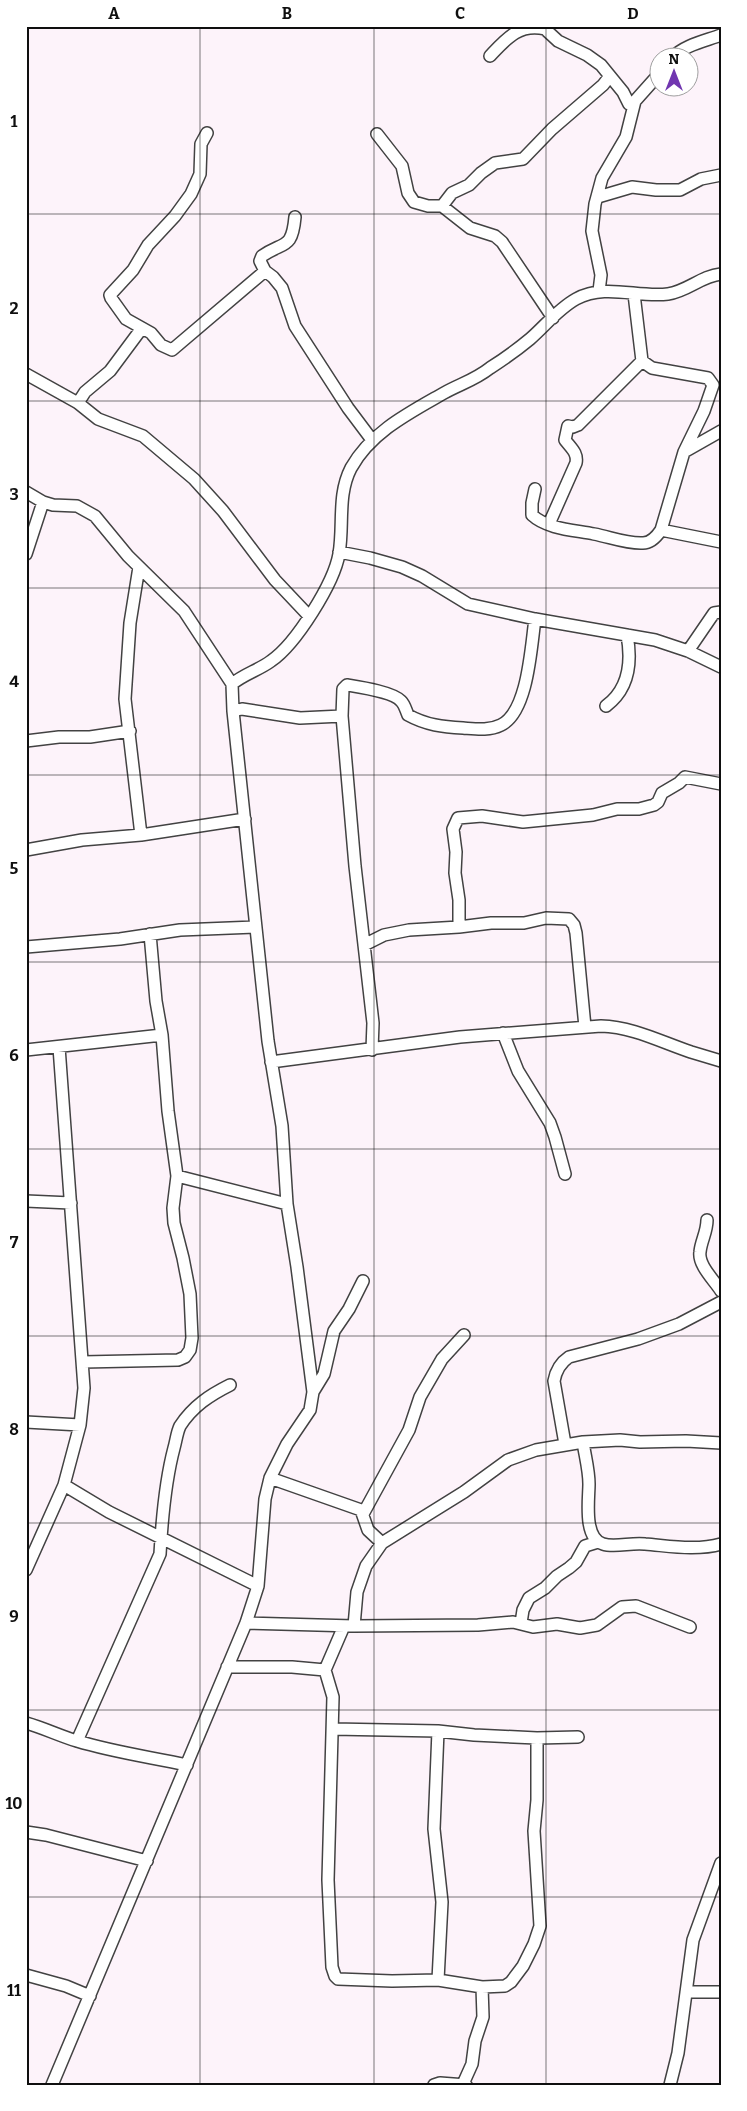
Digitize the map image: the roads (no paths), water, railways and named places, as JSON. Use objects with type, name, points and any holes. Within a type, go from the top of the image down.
[{"type":"street","points":[[490,56],[502,42],[523,28],[545,29],[558,42],[594,59],[623,92],[629,104],[635,102]]},
{"type":"street","points":[[687,48],[721,36]]},
{"type":"street","points":[[442,206],[452,193],[469,185],[495,163],[523,159],[552,129],[603,85],[610,76]]},
{"type":"street","points":[[599,291],[601,275],[592,231],[595,204],[602,178],[626,137],[635,102],[650,85]]},
{"type":"street","points":[[207,133],[201,144],[200,174],[191,194],[175,216],[148,245],[133,270],[110,295],[122,316],[151,333],[161,345],[172,350],[265,271]]},
{"type":"street","points":[[377,134],[402,166],[408,193],[414,202],[428,206],[442,206],[470,228],[495,236],[502,242],[553,318]]},
{"type":"street","points":[[598,196],[632,187],[680,190],[701,179],[721,176]]},
{"type":"street","points":[[295,217],[294,233],[291,239],[279,248],[262,256],[260,261],[265,271],[279,283],[295,326],[348,408],[372,440]]},
{"type":"street","points":[[232,684],[239,678],[273,660],[292,640],[328,587],[339,552],[345,484],[351,469],[372,440],[397,420],[445,392],[472,381],[529,340],[576,299],[599,291],[618,290],[634,294],[676,292],[709,275],[721,274]]},
{"type":"street","points":[[535,490],[532,515],[549,524],[613,539],[645,544],[656,538],[661,530],[684,452],[704,411],[713,385],[708,378],[652,368],[642,361],[634,294]]},
{"type":"street","points":[[78,403],[85,392],[110,371],[142,328]]},
{"type":"street","points":[[549,524],[576,464],[577,458],[574,450],[565,440],[568,426],[578,425],[642,361]]},
{"type":"street","points":[[26,374],[78,403],[98,419],[144,436],[194,479],[223,511],[276,580],[309,616]]},
{"type":"street","points":[[684,452],[721,431]]},
{"type":"street","points":[[26,492],[53,506],[77,506],[95,516],[139,567],[184,611],[232,684],[233,711],[255,927],[271,1062],[282,1126],[287,1204],[313,1392],[310,1410],[287,1444],[270,1478],[265,1500],[258,1586],[246,1623],[52,2085]]},
{"type":"street","points":[[26,554],[43,502]]},
{"type":"street","points":[[661,530],[721,542]]},
{"type":"street","points":[[339,552],[402,567],[422,576],[468,604],[535,619],[655,640],[688,650],[721,666]]},
{"type":"street","points":[[139,567],[130,624],[126,700],[141,836]]},
{"type":"street","points":[[688,650],[714,613],[721,612]]},
{"type":"street","points":[[372,1050],[373,1023],[342,716],[343,688],[347,685],[374,690],[399,698],[408,716],[436,727],[485,729],[503,724],[514,714],[526,682],[535,619]]},
{"type":"street","points":[[606,706],[617,698],[630,664],[627,635]]},
{"type":"street","points":[[233,711],[242,709],[300,718],[342,716]]},
{"type":"street","points":[[26,741],[59,737],[90,737],[130,731]]},
{"type":"street","points":[[459,927],[459,900],[455,874],[456,852],[453,828],[458,818],[482,816],[523,822],[593,815],[617,809],[654,805],[662,792],[679,783],[685,777],[721,784]]},
{"type":"street","points":[[26,850],[82,840],[141,836],[245,819]]},
{"type":"street","points":[[364,945],[384,935],[409,930],[459,927],[491,922],[524,923],[546,918],[569,919],[574,925],[576,933],[585,1027]]},
{"type":"street","points":[[26,947],[120,939],[180,930],[255,927]]},
{"type":"street","points":[[83,1362],[178,1360],[185,1357],[190,1350],[192,1338],[190,1294],[184,1258],[174,1223],[173,1208],[177,1176],[168,1112],[162,1036],[156,1001],[150,934]]},
{"type":"street","points":[[271,1062],[503,1033],[545,1032],[585,1027],[616,1026],[721,1060]]},
{"type":"street","points":[[503,1033],[518,1071],[550,1123],[565,1174]]},
{"type":"street","points":[[26,1050],[162,1036]]},
{"type":"street","points":[[26,1570],[64,1485],[80,1425],[84,1388],[59,1047]]},
{"type":"street","points":[[177,1176],[287,1204]]},
{"type":"street","points":[[26,1201],[71,1202]]},
{"type":"street","points":[[707,1220],[707,1231],[699,1253],[700,1260],[721,1290]]},
{"type":"street","points":[[313,1392],[326,1367],[334,1331],[350,1309],[364,1281]]},
{"type":"street","points":[[565,1444],[554,1381],[561,1362],[569,1357],[638,1339],[670,1327],[721,1302]]},
{"type":"street","points":[[364,1514],[409,1430],[420,1397],[437,1366],[452,1346],[464,1335]]},
{"type":"street","points":[[77,1741],[160,1554],[159,1536],[179,1427],[191,1411],[207,1396],[230,1385]]},
{"type":"street","points":[[26,1422],[80,1425]]},
{"type":"street","points":[[537,1738],[537,1800],[534,1831],[540,1926],[527,1959],[511,1982],[505,1986],[482,1987],[438,1980],[345,1980],[334,1976],[328,1880],[332,1697],[325,1670],[349,1626],[357,1592],[366,1566],[382,1543],[464,1492],[508,1460],[536,1450],[565,1444],[620,1440],[721,1443]]},
{"type":"street","points":[[583,1442],[589,1483],[588,1518],[592,1532],[598,1542]]},
{"type":"street","points":[[270,1478],[361,1510],[364,1514],[368,1530],[382,1543]]},
{"type":"street","points":[[64,1485],[109,1512],[258,1586]]},
{"type":"street","points":[[521,1623],[523,1610],[529,1598],[576,1562],[585,1546],[598,1542],[607,1544],[641,1543],[684,1548],[721,1544]]},
{"type":"street","points":[[246,1623],[349,1626],[478,1625],[513,1622],[533,1627],[557,1624],[573,1628],[590,1627],[604,1621],[616,1610],[628,1606],[636,1606],[690,1627]]},
{"type":"street","points":[[227,1666],[292,1667],[325,1670]]},
{"type":"street","points":[[26,1723],[77,1741],[187,1765]]},
{"type":"street","points":[[332,1729],[438,1731],[537,1738],[578,1737]]},
{"type":"street","points":[[438,1731],[434,1830],[442,1902],[438,1980]]},
{"type":"street","points":[[26,1832],[46,1835],[147,1860]]},
{"type":"street","points":[[670,2085],[678,2053],[693,1940],[721,1863]]},
{"type":"street","points":[[26,1975],[66,1986],[90,1996]]},
{"type":"street","points":[[434,2085],[440,2083],[465,2084],[472,2064],[475,2041],[482,2024],[482,1987]]},
{"type":"street","points":[[686,1992],[721,1992]]}]
